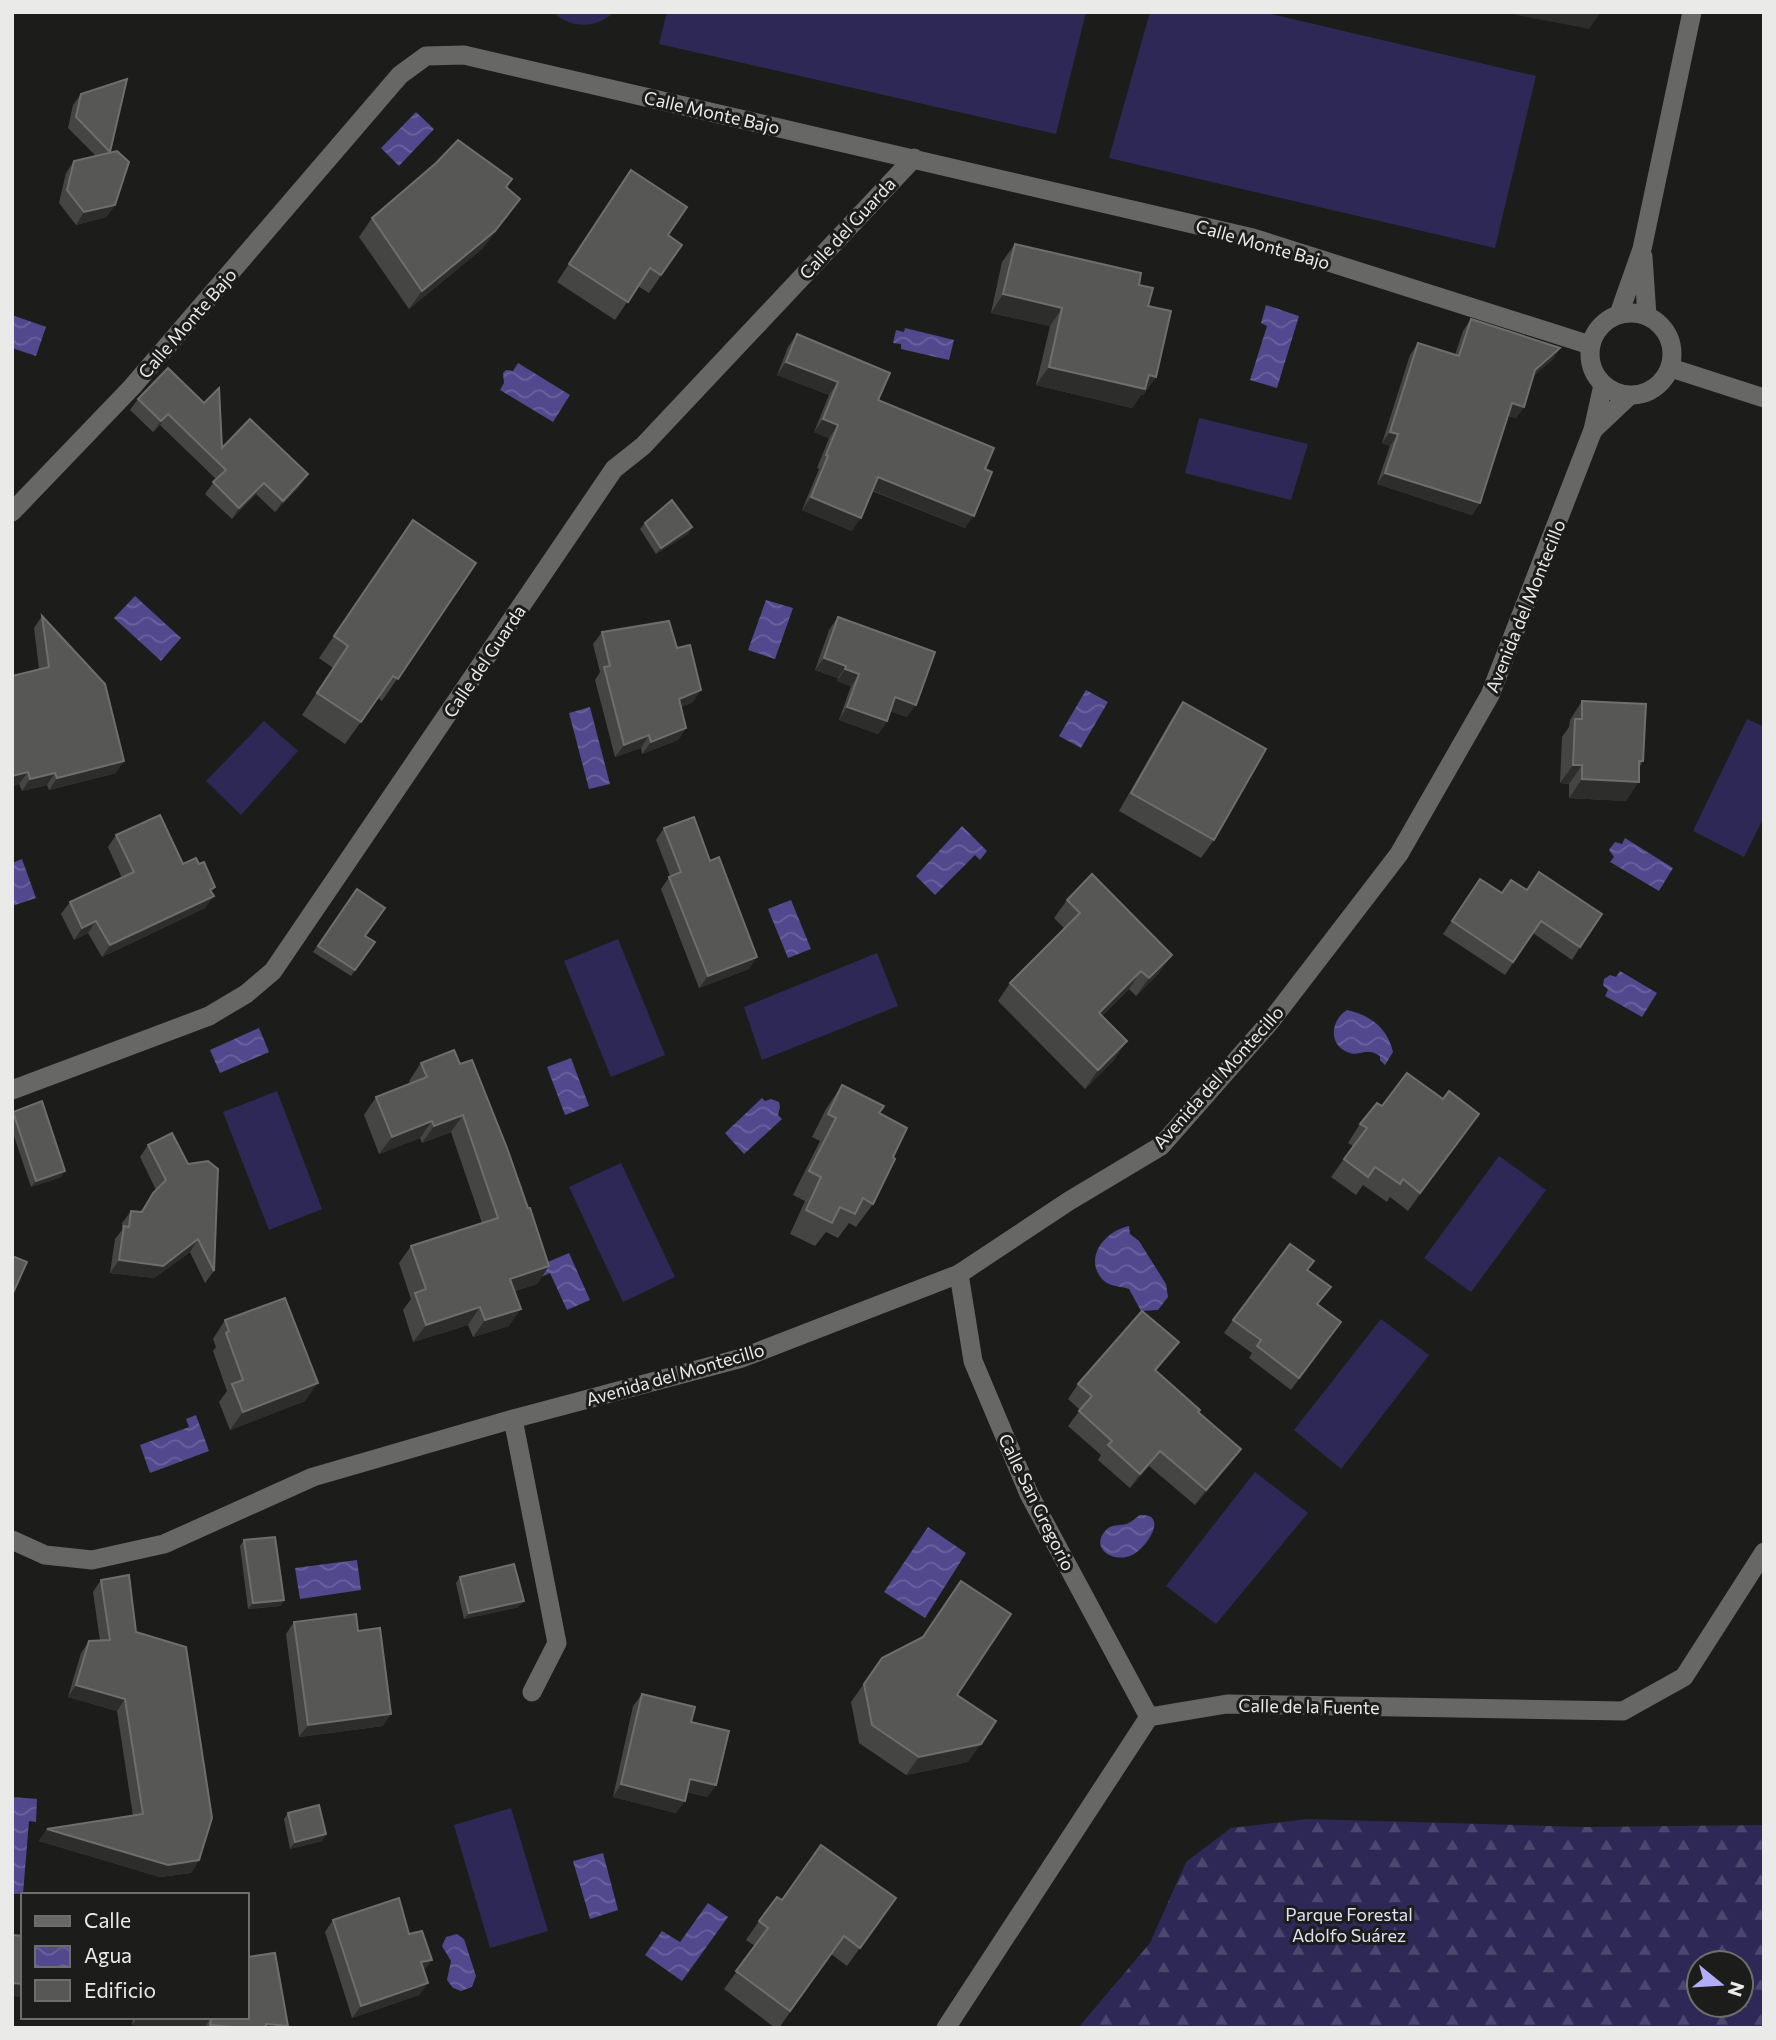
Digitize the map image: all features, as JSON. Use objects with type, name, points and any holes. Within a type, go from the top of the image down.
[{"type":"street","points":[[1619,314],[1642,249],[1692,12]]},
{"type":"street","name":"Calle Monte Bajo","points":[[12,512],[132,387],[400,75],[426,56],[464,55],[1253,238],[1590,345]]},
{"type":"street","name":"Calle del Guarda","points":[[12,1090],[209,1016],[246,994],[273,971],[614,469],[643,446],[914,158]]},
{"type":"street","points":[[1642,249],[1647,316]]},
{"type":"street","points":[[1619,314],[1647,316],[1659,323],[1668,334],[1672,348],[1671,368],[1657,387],[1644,394],[1629,396],[1615,393],[1602,385],[1594,373],[1590,360],[1590,345],[1596,332],[1606,321],[1619,314]]},
{"type":"street","points":[[1671,368],[1764,398]]},
{"type":"street","name":"Avenida del Montecillo","points":[[12,1540],[45,1555],[92,1560],[164,1544],[313,1477],[513,1419],[742,1358],[959,1274],[1069,1201],[1161,1146],[1270,1022],[1399,854],[1490,695],[1593,430],[1602,385]]},
{"type":"street","name":"Avenida del Montecillo","points":[[1593,430],[1629,396]]},
{"type":"street","name":"Calle San Gregorio","points":[[959,1274],[973,1361],[1024,1482],[1149,1717]]},
{"type":"street","points":[[513,1419],[556,1643],[533,1692]]},
{"type":"street","name":"Calle de la Fuente","points":[[1149,1717],[1227,1704],[1623,1711],[1684,1676],[1764,1552]]},
{"type":"street","points":[[946,2028],[1149,1717]]},
{"type":"green space","points":[[553,12],[614,12],[600,22],[584,25],[567,22]]},
{"type":"green space","points":[[667,12],[1086,12],[1056,134],[659,44]]},
{"type":"green space","points":[[1150,12],[1263,12],[1536,76],[1495,248],[1109,158]]},
{"type":"green space","points":[[1199,418],[1308,444],[1291,500],[1185,473]]},
{"type":"green space","points":[[1747,719],[1764,727],[1764,817],[1744,857],[1693,831]]},
{"type":"green space","points":[[264,721],[298,751],[241,815],[206,781]]},
{"type":"green space","points":[[618,939],[665,1055],[611,1077],[564,961]]},
{"type":"green space","points":[[877,953],[898,1006],[762,1060],[744,1007]]},
{"type":"green space","points":[[277,1091],[322,1209],[269,1230],[223,1112]]},
{"type":"green space","points":[[1499,1156],[1546,1190],[1471,1292],[1424,1258]]},
{"type":"green space","points":[[621,1163],[675,1277],[623,1302],[569,1187]]},
{"type":"green space","points":[[1381,1319],[1429,1355],[1341,1469],[1294,1430]]},
{"type":"green space","points":[[1255,1472],[1308,1513],[1216,1624],[1166,1586]]},
{"type":"green space","points":[[511,1808],[548,1931],[490,1948],[454,1825]]},
{"type":"green space","name":"Parque Forestal Adolfo Suárez","points":[[1307,1819],[1585,1827],[1764,1825],[1764,2028],[1078,2028],[1150,1943],[1186,1862],[1231,1828]]},
{"type":"water","points":[[416,112],[434,129],[399,166],[381,148]]},
{"type":"water","points":[[1266,305],[1299,316],[1277,388],[1250,380],[1267,326],[1261,323]]},
{"type":"water","points":[[12,315],[46,327],[36,356],[12,348]]},
{"type":"water","points":[[905,328],[954,340],[949,360],[901,349],[901,344],[893,343],[896,330],[904,332]]},
{"type":"water","points":[[518,363],[570,395],[553,422],[500,390],[504,383],[503,373],[506,370],[513,371]]},
{"type":"water","points":[[135,596],[181,638],[161,661],[114,618]]},
{"type":"water","points":[[766,600],[793,608],[775,659],[748,650]]},
{"type":"water","points":[[1086,690],[1108,702],[1081,748],[1059,736]]},
{"type":"water","points":[[590,707],[610,784],[589,789],[569,713]]},
{"type":"water","points":[[962,826],[987,851],[980,860],[975,855],[935,895],[916,876]]},
{"type":"water","points":[[1625,838],[1673,868],[1659,891],[1610,862],[1614,857],[1609,850],[1615,842],[1622,844]]},
{"type":"water","points":[[22,859],[36,898],[12,906],[12,863]]},
{"type":"water","points":[[791,900],[811,949],[788,958],[768,909]]},
{"type":"water","points":[[1620,971],[1657,993],[1642,1017],[1605,996],[1608,990],[1603,985],[1604,979],[1610,975],[1616,977]]},
{"type":"water","points":[[1347,1010],[1364,1015],[1383,1030],[1393,1052],[1385,1065],[1375,1053],[1347,1052],[1336,1043],[1335,1025]]},
{"type":"water","points":[[259,1028],[269,1052],[220,1073],[210,1050]]},
{"type":"water","points":[[571,1058],[589,1106],[565,1115],[547,1067]]},
{"type":"water","points":[[762,1098],[765,1101],[771,1099],[779,1102],[778,1115],[782,1119],[744,1154],[725,1133]]},
{"type":"water","points":[[1129,1226],[1130,1234],[1139,1241],[1166,1284],[1168,1297],[1158,1310],[1141,1311],[1129,1289],[1106,1282],[1097,1272],[1095,1263],[1099,1247],[1112,1234]]},
{"type":"water","points":[[569,1253],[590,1300],[567,1310],[550,1273],[541,1277],[536,1267]]},
{"type":"water","points":[[196,1415],[209,1451],[150,1473],[140,1445],[189,1427],[186,1419]]},
{"type":"water","points":[[1140,1515],[1149,1516],[1154,1525],[1153,1532],[1143,1546],[1125,1557],[1106,1553],[1100,1543],[1106,1530],[1128,1523]]},
{"type":"water","points":[[928,1527],[966,1553],[925,1618],[884,1592]]},
{"type":"water","points":[[357,1560],[361,1590],[300,1599],[295,1568]]},
{"type":"water","points":[[12,1797],[37,1799],[36,1822],[29,1821],[23,1893],[12,1894]]},
{"type":"water","points":[[603,1853],[618,1910],[590,1919],[573,1861]]},
{"type":"water","points":[[708,1903],[728,1917],[682,1981],[645,1955],[662,1931],[680,1942]]},
{"type":"water","points":[[457,1934],[464,1939],[476,1976],[472,1987],[461,1991],[453,1988],[447,1980],[451,1961],[442,1946],[446,1937]]},
{"type":"building","points":[[127,79],[110,152],[76,117],[81,94]]},
{"type":"building","points":[[458,140],[512,179],[506,187],[520,199],[495,231],[422,291],[372,218],[436,163]]},
{"type":"building","points":[[117,151],[129,162],[115,205],[84,212],[67,190],[74,161]]},
{"type":"building","points":[[631,170],[687,207],[668,235],[682,245],[661,275],[650,268],[628,302],[569,264]]},
{"type":"building","points":[[1015,244],[1141,273],[1139,285],[1153,288],[1148,306],[1171,311],[1156,377],[1149,375],[1145,389],[1049,367],[1062,308],[1003,294]]},
{"type":"building","points":[[1471,319],[1560,348],[1535,370],[1524,407],[1512,403],[1480,503],[1385,473],[1398,434],[1390,432],[1418,343],[1459,356]]},
{"type":"building","points":[[797,334],[890,373],[878,400],[994,448],[985,469],[992,472],[974,516],[878,477],[861,518],[811,497],[838,425],[823,419],[838,382],[786,362]]},
{"type":"building","points":[[168,368],[204,403],[219,388],[222,448],[250,419],[308,474],[283,501],[264,483],[239,508],[213,482],[226,470],[168,414],[161,421],[138,399]]},
{"type":"building","points":[[672,500],[692,527],[661,548],[645,523]]},
{"type":"building","points":[[413,520],[476,563],[398,679],[393,676],[361,722],[317,693],[348,646],[334,636]]},
{"type":"building","points":[[42,616],[105,684],[124,761],[57,778],[55,773],[30,779],[28,772],[12,776],[12,676],[49,667]]},
{"type":"building","points":[[838,617],[935,652],[916,705],[895,697],[887,721],[847,707],[859,674],[824,658]]},
{"type":"building","points":[[669,621],[677,648],[690,645],[701,690],[679,699],[686,728],[651,742],[649,735],[624,745],[604,667],[610,666],[602,632]]},
{"type":"building","points":[[1582,701],[1646,704],[1643,761],[1639,761],[1639,782],[1582,779],[1582,765],[1573,765],[1575,719],[1582,719]]},
{"type":"building","points":[[1183,702],[1266,749],[1214,840],[1131,793]]},
{"type":"building","points":[[160,815],[183,864],[196,858],[199,864],[204,862],[215,887],[210,890],[214,896],[110,945],[96,921],[82,928],[70,902],[134,872],[116,835]]},
{"type":"building","points":[[694,817],[710,861],[719,857],[757,957],[708,976],[669,877],[681,872],[664,828]]},
{"type":"building","points":[[1539,872],[1602,914],[1580,947],[1541,921],[1513,962],[1452,921],[1480,879],[1502,893],[1511,880],[1527,890]]},
{"type":"building","points":[[1092,874],[1172,955],[1149,978],[1141,971],[1099,1013],[1127,1041],[1098,1070],[1010,983],[1080,913],[1067,900]]},
{"type":"building","points":[[357,889],[385,908],[365,936],[375,942],[355,970],[318,946]]},
{"type":"building","points":[[454,1050],[460,1064],[472,1060],[530,1208],[549,1266],[510,1279],[521,1309],[485,1320],[480,1307],[426,1325],[415,1293],[426,1289],[411,1246],[498,1218],[463,1115],[434,1126],[432,1121],[392,1137],[376,1097],[427,1077],[421,1063]]},
{"type":"building","points":[[1407,1073],[1443,1099],[1449,1091],[1479,1114],[1420,1193],[1403,1179],[1400,1184],[1375,1167],[1368,1177],[1344,1159],[1367,1128],[1360,1124],[1377,1103],[1382,1106]]},
{"type":"building","points":[[842,1085],[884,1106],[879,1113],[907,1128],[873,1204],[863,1198],[855,1214],[840,1207],[832,1223],[806,1210],[821,1177],[809,1171],[836,1118],[828,1114]]},
{"type":"building","points":[[42,1101],[65,1171],[36,1181],[13,1112]]},
{"type":"building","points":[[172,1133],[188,1164],[208,1161],[218,1169],[214,1271],[198,1239],[163,1266],[119,1260],[124,1226],[129,1227],[131,1211],[142,1212],[153,1193],[166,1180],[148,1145]]},
{"type":"building","points":[[1290,1244],[1314,1261],[1307,1270],[1331,1287],[1317,1304],[1341,1322],[1299,1378],[1257,1346],[1261,1340],[1233,1320]]},
{"type":"building","points":[[12,1256],[27,1262],[12,1295]]},
{"type":"building","points":[[285,1298],[318,1383],[243,1412],[232,1384],[243,1380],[226,1333],[229,1331],[225,1320]]},
{"type":"building","points":[[1142,1311],[1179,1342],[1155,1370],[1241,1449],[1206,1490],[1160,1451],[1140,1474],[1108,1445],[1112,1441],[1079,1411],[1092,1396],[1078,1384]]},
{"type":"building","points":[[275,1537],[284,1600],[253,1603],[244,1540]]},
{"type":"building","points":[[514,1564],[524,1601],[469,1613],[460,1577]]},
{"type":"building","points":[[129,1575],[136,1632],[186,1647],[212,1818],[199,1860],[168,1865],[47,1829],[143,1814],[125,1699],[76,1685],[89,1641],[110,1640],[101,1580]]},
{"type":"building","points":[[961,1581],[1011,1614],[957,1695],[996,1721],[981,1744],[919,1757],[872,1725],[864,1684],[882,1658],[923,1637]]},
{"type":"building","points":[[356,1614],[358,1631],[380,1628],[391,1714],[308,1725],[294,1622]]},
{"type":"building","points":[[642,1694],[695,1707],[691,1722],[729,1731],[716,1785],[690,1779],[685,1801],[621,1784]]},
{"type":"building","points":[[319,1805],[326,1834],[295,1842],[288,1813]]},
{"type":"building","points":[[821,1845],[896,1898],[860,1948],[844,1936],[790,2011],[736,1971],[768,1928],[759,1921],[777,1897],[782,1900]]},
{"type":"building","points":[[399,1898],[409,1934],[422,1931],[432,1960],[421,1962],[428,1983],[361,2006],[333,1920]]},
{"type":"building","points":[[12,1935],[21,1936],[21,1984],[12,1983]]},
{"type":"building","points":[[275,1953],[288,2026],[266,2024],[266,2028],[245,2028],[210,2025],[211,2019],[248,2019],[248,1957]]}]
